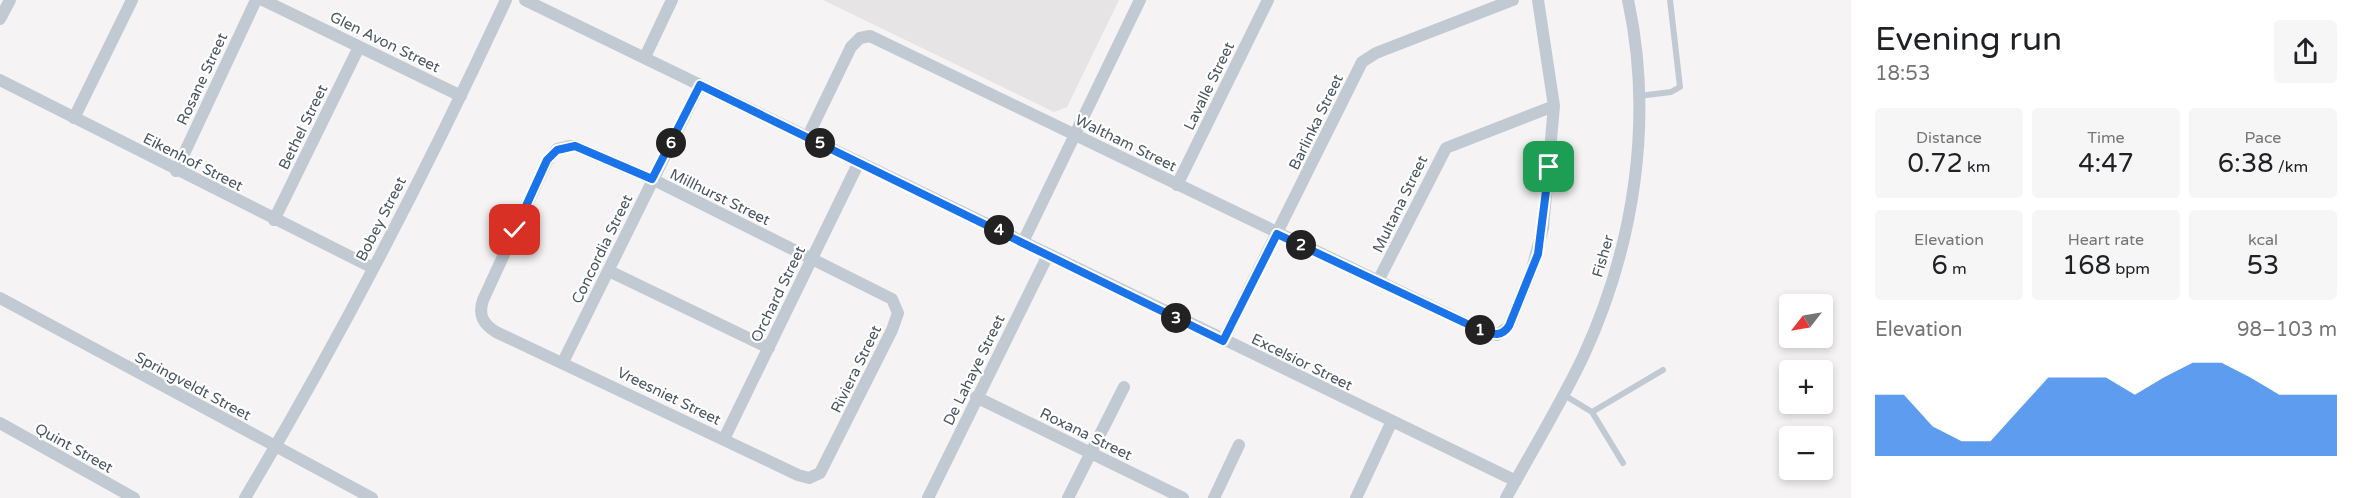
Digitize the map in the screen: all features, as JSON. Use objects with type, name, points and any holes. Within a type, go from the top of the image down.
[{"type":"street","points":[[0,20],[10,0]]},
{"type":"street","points":[[74,118],[132,0]]},
{"type":"street","name":"Rosane Street","points":[[176,171],[256,0]]},
{"type":"street","name":"Glen Avon Street","points":[[263,0],[461,96]]},
{"type":"street","name":"Bobey Street","points":[[275,447],[373,268],[461,96],[506,0]]},
{"type":"street","name":"Excelsior Street","points":[[525,0],[808,136],[1223,341],[1516,481]]},
{"type":"street","points":[[645,57],[672,0]]},
{"type":"street","points":[[1023,242],[1140,0]]},
{"type":"street","name":"Lavalle Street","points":[[1176,184],[1268,0]]},
{"type":"street","name":"Barlinka Street","points":[[1223,341],[1357,71],[1367,57],[1513,0]]},
{"type":"street","points":[[1538,0],[1554,106]]},
{"type":"street","name":"Fisher","points":[[1506,498],[1583,357],[1609,291],[1625,235],[1634,188],[1639,96],[1636,48],[1628,0]]},
{"type":"street","name":"Waltham Street","points":[[808,136],[851,47],[860,38],[870,36],[1277,234],[1480,330],[1497,335],[1507,329],[1538,254],[1543,228],[1554,106]]},
{"type":"street","name":"Bethel Street","points":[[274,220],[359,47]]},
{"type":"street","name":"Eikenhof Street","points":[[0,80],[176,171],[373,268]]},
{"type":"street","name":"Concordia Street","points":[[563,362],[700,85]]},
{"type":"street","name":"Multana Street","points":[[1378,281],[1446,148],[1554,106]]},
{"type":"street","name":"Millhurst Street","points":[[496,332],[483,321],[480,307],[547,160],[557,150],[575,146],[652,179],[881,292]]},
{"type":"street","name":"Orchard Street","points":[[724,439],[859,162]]},
{"type":"street","name":"De Lahaye Street","points":[[927,498],[1048,255]]},
{"type":"street","points":[[609,271],[769,348]]},
{"type":"street","name":"Riviera Street","points":[[826,464],[896,320],[898,308],[892,299],[881,292]]},
{"type":"street","name":"Springveldt Street","points":[[0,298],[372,498]]},
{"type":"street","name":"Vreesniet Street","points":[[496,332],[803,477],[820,473],[826,464]]},
{"type":"street","points":[[1068,498],[1124,387]]},
{"type":"street","name":"Roxana Street","points":[[976,398],[1183,498]]},
{"type":"street","points":[[1356,498],[1392,422]]},
{"type":"street","name":"Quint Street","points":[[0,423],[134,498]]},
{"type":"street","points":[[1214,498],[1239,445]]},
{"type":"street","points":[[245,498],[275,447]]},
{"type":"lane","points":[[1639,96],[1671,92],[1680,87],[1670,0]]},
{"type":"lane","points":[[1592,412],[1663,370]]},
{"type":"lane","points":[[1563,394],[1592,412],[1623,463]]},
{"type":"shaded area","points":[[823,0],[1119,0],[1067,107],[1054,112]]},
{"type":"route","points":[[515,230],[547,160],[552,153],[563,147],[575,146],[652,179],[700,85],[1223,341],[1277,234],[1480,330],[1497,335],[1503,333],[1509,326],[1538,254],[1549,167]]}]
